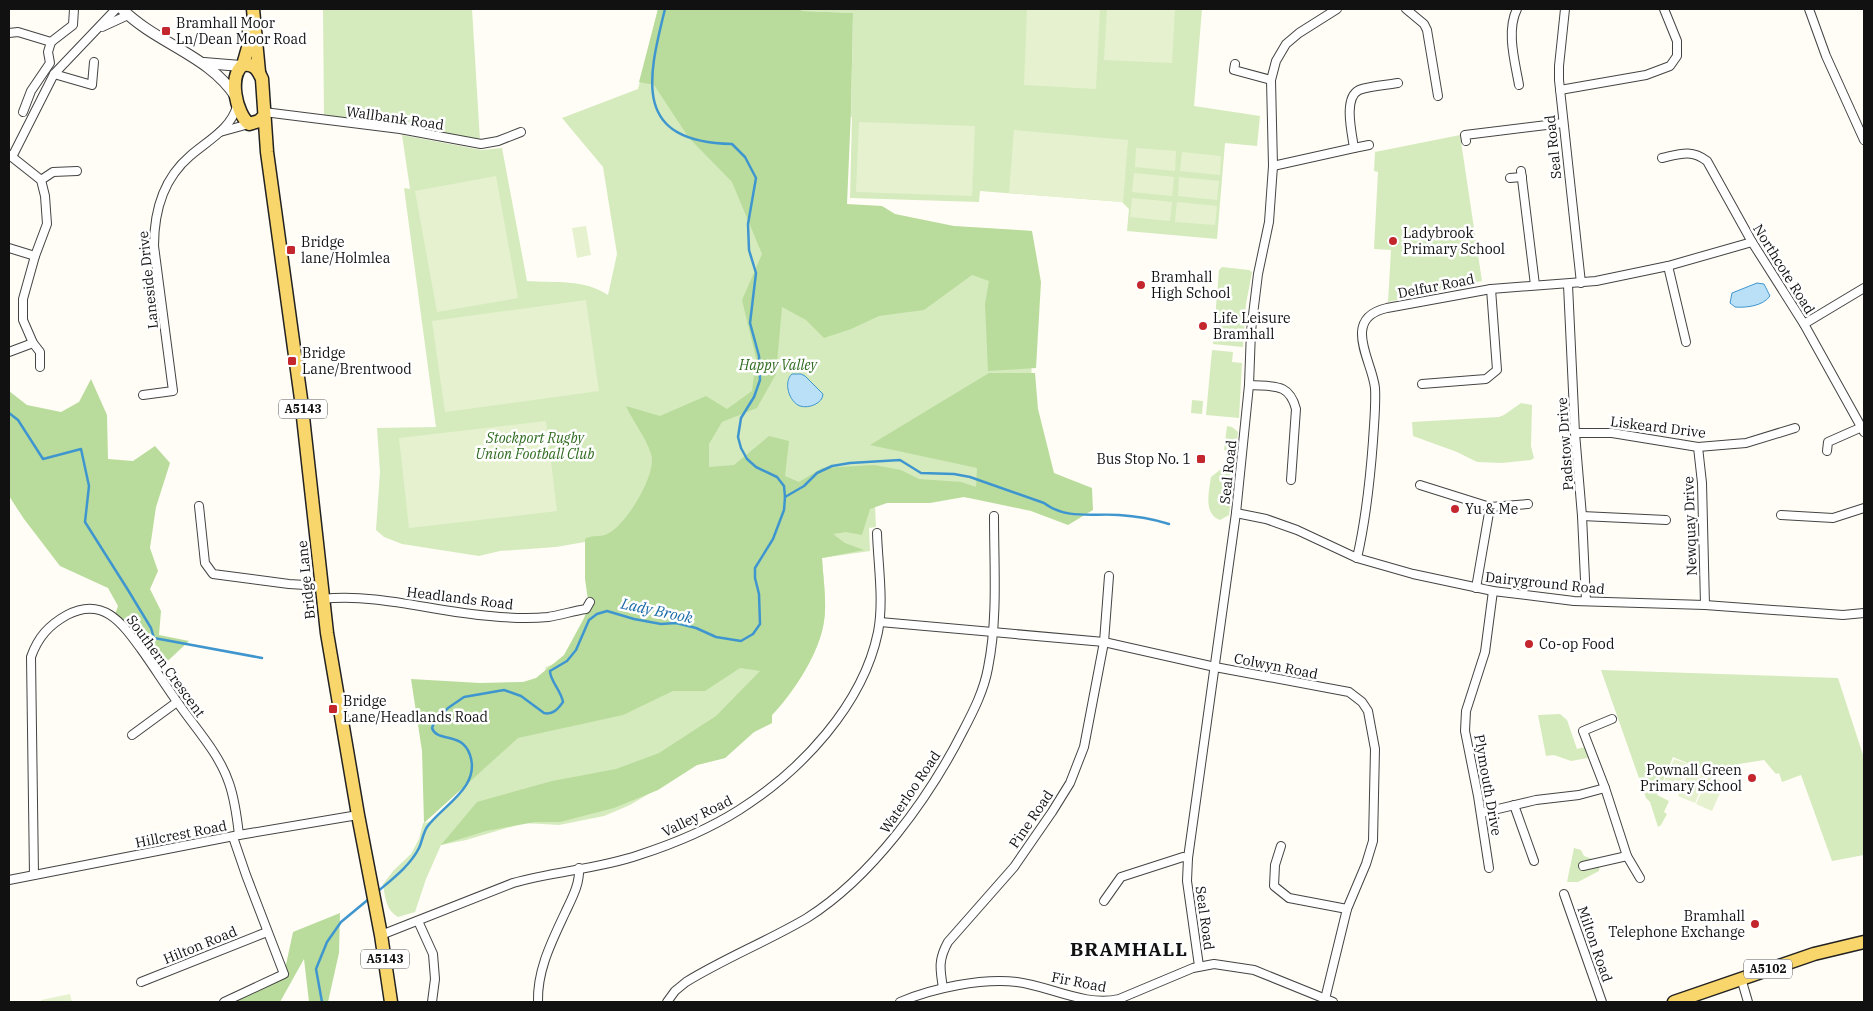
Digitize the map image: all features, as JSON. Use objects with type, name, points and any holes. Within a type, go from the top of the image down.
[{"type":"main road","points":[[251,9],[249,44],[235,81],[237,101],[244,119],[257,119]]},
{"type":"main road","name":"Bridge Lane","points":[[251,9],[259,72],[262,79],[257,119],[266,152],[302,399],[322,593],[358,815],[381,935],[390,1002]]},
{"type":"main road","points":[[242,65],[254,66],[259,72]]},
{"type":"main road","name":"A5102","points":[[1674,1002],[1814,954],[1864,942]]},
{"type":"street","points":[[23,112],[30,91],[50,63],[48,52],[51,42],[73,25],[74,9]]},
{"type":"street","points":[[40,367],[40,352],[33,343],[23,320],[23,299],[35,256],[48,224],[45,196],[42,180],[10,156],[54,74],[116,9]]},
{"type":"street","name":"Seal Road","points":[[1199,966],[1187,881],[1188,858],[1236,513],[1249,385],[1251,331],[1258,274],[1268,222],[1273,166],[1271,80],[1276,62],[1286,44],[1299,33],[1337,9]]},
{"type":"street","points":[[1406,9],[1424,24],[1427,30],[1438,96]]},
{"type":"street","points":[[1517,9],[1512,23],[1512,35],[1519,85]]},
{"type":"street","name":"Seal Road","points":[[1566,9],[1558,66],[1581,283]]},
{"type":"street","points":[[1560,90],[1646,75],[1670,66],[1677,56],[1677,41],[1664,9]]},
{"type":"street","points":[[1809,9],[1826,56],[1864,140]]},
{"type":"street","points":[[98,29],[125,12],[159,38],[204,63],[227,83],[237,101]]},
{"type":"street","points":[[9,33],[18,32],[51,42]]},
{"type":"street","points":[[54,74],[92,85],[94,62]]},
{"type":"street","points":[[204,63],[242,65]]},
{"type":"street","points":[[1235,64],[1234,70],[1271,80]]},
{"type":"street","points":[[1354,148],[1349,105],[1352,96],[1360,90],[1398,83]]},
{"type":"street","name":"Laneside Drive","points":[[143,395],[172,392],[154,246],[154,225],[159,204],[174,172],[189,156],[220,132],[235,113],[237,101]]},
{"type":"street","name":"Laneside Drive","points":[[220,132],[257,119]]},
{"type":"street","name":"Wallbank Road","points":[[257,119],[400,129],[480,144],[498,141],[521,132]]},
{"type":"street","points":[[1466,142],[1465,135],[1563,123]]},
{"type":"street","points":[[1273,166],[1369,146]]},
{"type":"street","name":"Northcote Road","points":[[1662,158],[1688,153],[1698,154],[1707,161],[1752,242],[1804,324],[1863,429]]},
{"type":"street","points":[[42,180],[53,172],[77,171]]},
{"type":"street","points":[[1510,178],[1522,174],[1534,285]]},
{"type":"street","name":"Delfur Road","points":[[1357,558],[1369,493],[1375,404],[1374,386],[1362,333],[1364,323],[1370,315],[1376,311],[1491,289],[1581,283],[1668,266],[1752,242]]},
{"type":"street","points":[[9,248],[35,256]]},
{"type":"street","points":[[1668,266],[1686,342]]},
{"type":"street","name":"Padstow Drive","points":[[1568,285],[1586,601]]},
{"type":"street","points":[[1804,324],[1864,288]]},
{"type":"street","points":[[1422,384],[1486,379],[1497,370],[1491,289]]},
{"type":"street","points":[[9,352],[33,343]]},
{"type":"street","points":[[1249,385],[1284,388],[1294,400],[1296,409],[1291,480]]},
{"type":"street","name":"Liskeard Drive","points":[[1575,432],[1612,433],[1698,448],[1746,443],[1794,428]]},
{"type":"street","points":[[1827,451],[1828,442],[1863,429]]},
{"type":"street","name":"Newquay Drive","points":[[1698,448],[1702,484],[1705,605]]},
{"type":"street","points":[[1420,485],[1490,507],[1528,504]]},
{"type":"street","points":[[199,506],[204,563],[213,574],[289,584],[322,593]]},
{"type":"street","points":[[1476,588],[1490,507]]},
{"type":"street","points":[[1781,515],[1833,518],[1864,508]]},
{"type":"street","name":"Dairyground Road","points":[[1236,513],[1266,519],[1297,530],[1357,558],[1400,571],[1493,591],[1586,601],[1705,605],[1843,615],[1864,613]]},
{"type":"street","name":"Waterloo Road","points":[[666,1002],[674,991],[701,973],[808,917],[838,894],[894,839],[916,808],[953,750],[984,687],[994,632],[994,516]]},
{"type":"street","points":[[1582,516],[1666,520]]},
{"type":"street","name":"Valley Road","points":[[381,935],[513,883],[534,877],[614,862],[638,855],[703,829],[738,811],[784,775],[818,744],[850,699],[867,666],[880,622],[876,534]]},
{"type":"street","name":"Pine Road","points":[[943,988],[940,964],[942,953],[948,942],[1014,867],[1070,782],[1084,748],[1104,642],[1109,576]]},
{"type":"street","name":"Plymouth Drive","points":[[1490,868],[1465,731],[1466,711],[1485,652],[1493,591]]},
{"type":"street","name":"Headlands Road","points":[[322,593],[341,598],[369,599],[467,614],[518,618],[547,617],[586,609],[590,602]]},
{"type":"street","name":"Southern Crescent","points":[[34,875],[30,657],[36,643],[47,628],[78,610],[91,609],[112,615],[123,624],[218,758],[229,782],[236,805],[236,836],[267,932],[284,974],[224,1002]]},
{"type":"street","name":"Colwyn Road","points":[[880,622],[1104,642],[1215,667],[1349,692],[1362,702],[1368,711],[1375,749],[1373,841],[1366,864],[1347,909],[1329,1000]]},
{"type":"street","points":[[132,735],[177,702]]},
{"type":"street","points":[[1612,720],[1583,731],[1605,788],[1627,856],[1640,878]]},
{"type":"street","points":[[1481,812],[1579,795],[1605,788]]},
{"type":"street","points":[[1514,805],[1534,861]]},
{"type":"street","name":"Hillcrest Road","points":[[9,880],[236,836],[358,815]]},
{"type":"street","points":[[1281,846],[1275,865],[1274,886],[1289,898],[1347,909]]},
{"type":"street","points":[[1583,866],[1627,856]]},
{"type":"street","points":[[1104,901],[1121,877],[1182,857],[1188,858]]},
{"type":"street","points":[[538,1002],[547,952],[580,878],[579,868]]},
{"type":"street","name":"Milton Road","points":[[1564,894],[1602,1002]]},
{"type":"street","points":[[418,921],[434,954],[432,1002]]},
{"type":"street","name":"Hilton Road","points":[[141,982],[267,932]]},
{"type":"street","name":"Fir Road","points":[[900,1002],[943,988],[998,982],[1018,982],[1082,998],[1111,1002],[1199,966],[1214,964],[1254,970],[1329,1000]]},
{"type":"street","points":[[1741,978],[1748,1002]]},
{"type":"green space","points":[[323,9],[472,9],[480,140],[324,116]]},
{"type":"green space","name":"Happy Valley","points":[[658,9],[818,218],[1032,231],[1031,506],[874,485],[876,527],[869,528],[870,551],[822,558],[825,606],[822,633],[805,671],[789,695],[772,715],[772,723],[754,732],[725,758],[697,765],[630,805],[604,816],[559,825],[524,823],[466,840],[441,845],[426,879],[415,912],[398,917],[389,907],[385,898],[383,884],[394,870],[411,854],[419,839],[423,823],[429,822],[460,793],[526,696],[544,673],[546,667],[563,660],[590,608],[585,542],[556,547],[500,551],[479,556],[402,544],[384,537],[376,530],[380,472],[377,428],[436,427],[404,188],[410,189],[402,135],[482,150],[502,148],[527,281],[579,284],[589,286],[608,295],[617,254],[603,167],[562,118],[638,89]]},
{"type":"green space","name":"Happy Valley","points":[[658,9],[798,9],[803,11],[853,13],[847,204],[882,206],[895,214],[954,226],[1032,231],[1041,282],[1036,368],[988,371],[985,304],[989,281],[972,275],[924,310],[879,316],[851,329],[824,338],[806,320],[782,307],[776,374],[757,408],[722,422],[709,444],[709,467],[734,465],[769,436],[789,441],[785,476],[799,482],[822,468],[874,465],[901,470],[919,479],[961,482],[976,487],[977,468],[870,445],[989,373],[1035,373],[1038,409],[1054,473],[1092,488],[1093,510],[1068,525],[1031,511],[964,497],[930,503],[887,503],[870,509],[862,535],[846,532],[833,534],[845,543],[864,550],[822,558],[825,606],[822,633],[805,671],[789,695],[772,715],[772,723],[754,732],[725,758],[697,765],[658,790],[614,808],[560,822],[535,822],[486,831],[441,845],[477,802],[552,781],[616,769],[659,753],[716,716],[760,671],[740,668],[705,691],[673,691],[623,715],[518,738],[424,823],[422,751],[411,679],[480,683],[523,682],[536,678],[564,655],[589,607],[585,579],[585,539],[607,534],[622,521],[631,511],[650,474],[651,454],[626,406],[660,416],[706,396],[727,409],[752,391],[756,358],[742,300],[762,254],[732,182],[689,138],[654,85],[639,82]]},
{"type":"green space","points":[[798,9],[1202,9],[1194,106],[1260,116],[1257,146],[1225,143],[1217,239],[1127,231],[1129,209],[1122,202],[980,191],[979,202],[850,198],[853,13],[803,11]]},
{"type":"green space","points":[[1027,9],[1100,9],[1096,89],[1024,85]]},
{"type":"green space","points":[[1107,9],[1175,9],[1172,63],[1104,60]]},
{"type":"green space","points":[[859,122],[975,126],[972,196],[856,192]]},
{"type":"green space","points":[[1014,130],[1128,140],[1123,202],[1009,193]]},
{"type":"green space","points":[[1460,135],[1482,281],[1388,302],[1391,250],[1374,249],[1378,172],[1374,171],[1375,152]]},
{"type":"green space","points":[[1136,148],[1176,151],[1175,171],[1135,167]]},
{"type":"green space","points":[[1182,152],[1221,156],[1220,175],[1180,171]]},
{"type":"green space","points":[[1134,173],[1174,177],[1172,196],[1132,192]]},
{"type":"green space","points":[[496,176],[518,298],[437,312],[415,191]]},
{"type":"green space","points":[[1179,177],[1219,181],[1217,200],[1178,196]]},
{"type":"green space","points":[[1132,198],[1172,202],[1170,221],[1130,217]]},
{"type":"green space","points":[[1177,202],[1217,206],[1215,225],[1175,222]]},
{"type":"green space","points":[[586,226],[591,255],[577,258],[572,228]]},
{"type":"green space","points":[[1222,267],[1252,272],[1246,304],[1243,347],[1213,344],[1219,270]]},
{"type":"green space","points":[[586,300],[599,391],[445,412],[432,321]]},
{"type":"green space","points":[[1212,350],[1233,352],[1232,362],[1242,363],[1239,418],[1206,415]]},
{"type":"green space","points":[[91,379],[107,415],[108,459],[133,461],[155,446],[170,463],[156,507],[150,548],[158,571],[150,589],[161,611],[159,635],[189,641],[157,671],[114,617],[118,606],[108,588],[60,566],[9,496],[9,391],[27,405],[61,412],[79,402]]},
{"type":"green space","points":[[1192,400],[1203,401],[1202,414],[1191,413]]},
{"type":"green space","points":[[1521,403],[1532,405],[1531,446],[1534,458],[1531,460],[1502,463],[1477,462],[1457,452],[1413,436],[1412,422],[1499,417]]},
{"type":"green space","name":"Stockport Rugby Union Football Club","points":[[546,421],[557,511],[409,528],[399,438]]},
{"type":"green space","points":[[1227,426],[1232,427],[1238,432],[1236,452],[1224,450]]},
{"type":"green space","points":[[1225,466],[1234,473],[1229,515],[1220,520],[1211,513],[1208,495],[1211,477]]},
{"type":"green space","name":"Pownall Green Primary School","points":[[1601,670],[1838,678],[1864,758],[1864,855],[1832,861],[1801,775],[1782,782],[1779,773],[1776,774],[1764,760],[1739,764],[1735,775],[1719,768],[1716,775],[1673,757],[1657,795],[1669,801],[1664,812],[1667,814],[1658,827]]},
{"type":"green space","points":[[1560,714],[1567,720],[1577,749],[1589,746],[1593,757],[1571,761],[1554,755],[1546,756],[1538,715]]},
{"type":"green space","points":[[1674,759],[1688,764],[1677,789],[1663,783]]},
{"type":"green space","points":[[1691,767],[1707,775],[1695,803],[1678,796]]},
{"type":"green space","points":[[1709,775],[1725,782],[1712,811],[1696,804]]},
{"type":"green space","points":[[1574,848],[1581,850],[1584,856],[1600,862],[1599,871],[1578,882],[1567,882]]},
{"type":"green space","points":[[340,913],[339,953],[328,1002],[309,1002],[304,959],[280,1002],[224,1002],[284,974],[293,932]]},
{"type":"green space","points":[[70,994],[72,1002],[42,1002],[41,1000]]},
{"type":"water","points":[[1757,283],[1764,284],[1770,296],[1763,302],[1754,306],[1744,307],[1735,307],[1730,303],[1732,293]]},
{"type":"water","points":[[792,374],[805,376],[823,394],[818,403],[807,407],[796,404],[790,396],[788,387],[789,378]]},
{"type":"waterway","name":"Lady Brook","points":[[376,893],[411,861],[419,848],[427,827],[459,795],[470,777],[472,766],[470,755],[466,748],[456,740],[439,735],[432,728],[434,723],[448,708],[464,697],[504,690],[521,696],[544,713],[555,711],[563,702],[550,675],[550,671],[567,661],[576,650],[589,620],[597,614],[607,611],[661,624],[676,623],[696,628],[716,637],[741,641],[753,634],[760,624],[759,594],[755,578],[755,568],[773,539],[784,510],[785,497],[784,486],[777,477],[756,467],[747,459],[738,437],[741,418],[754,397],[760,380],[759,356],[750,323],[756,273],[749,250],[748,224],[756,178],[745,157],[732,144],[700,141],[677,132],[663,119],[655,103],[652,83],[654,60],[665,9]]},
{"type":"waterway","points":[[9,413],[18,420],[43,459],[81,449],[89,486],[85,522],[151,628],[154,638],[262,658]]},
{"type":"waterway","points":[[785,497],[804,486],[817,473],[832,466],[900,460],[921,473],[954,474],[970,477],[1044,503],[1061,512],[1080,515],[1132,516],[1169,524]]},
{"type":"waterway","name":"Lady Brook","points":[[322,1002],[316,969],[327,942],[341,922],[370,898]]},
{"type":"place","name":"Bramhall Moor Ln/Dean Moor Road","points":[[166,31]]},
{"type":"place","name":"Ladybrook Primary School","points":[[1393,241]]},
{"type":"place","name":"Bridge lane/Holmlea","points":[[291,250]]},
{"type":"place","name":"Bramhall High School","points":[[1141,285]]},
{"type":"place","name":"Life Leisure Bramhall","points":[[1203,326]]},
{"type":"place","name":"Bridge Lane/Brentwood","points":[[292,361]]},
{"type":"place","name":"Bus Stop No. 1","points":[[1201,459]]},
{"type":"place","name":"Yu & Me","points":[[1455,509]]},
{"type":"place","name":"Co-op Food","points":[[1529,644]]},
{"type":"place","name":"Bridge Lane/Headlands Road","points":[[333,709]]},
{"type":"place","name":"Pownall Green Primary School","points":[[1752,778]]},
{"type":"place","name":"Bramhall Telephone Exchange","points":[[1755,924]]},
{"type":"district","name":"BRAMHALL","points":[[1129,949]]}]
